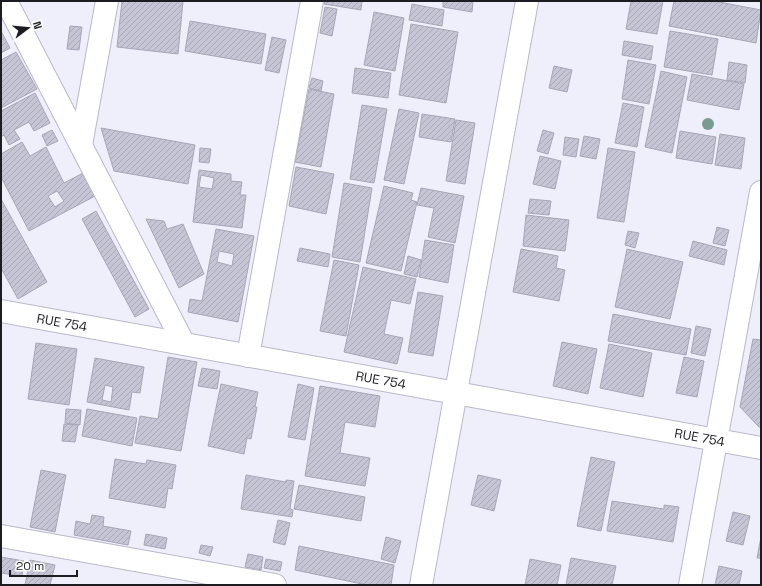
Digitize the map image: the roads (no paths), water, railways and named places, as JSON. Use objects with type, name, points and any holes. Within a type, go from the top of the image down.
[{"type":"street","points":[[6,1],[184,344]]},
{"type":"street","points":[[81,145],[107,1]]},
{"type":"street","points":[[248,356],[312,1]]},
{"type":"street","points":[[421,585],[527,1]]},
{"type":"street","points":[[690,585],[761,192]]},
{"type":"street","name":"RUE 754","points":[[1,311],[761,448]]},
{"type":"street","points":[[1,536],[275,585]]}]
